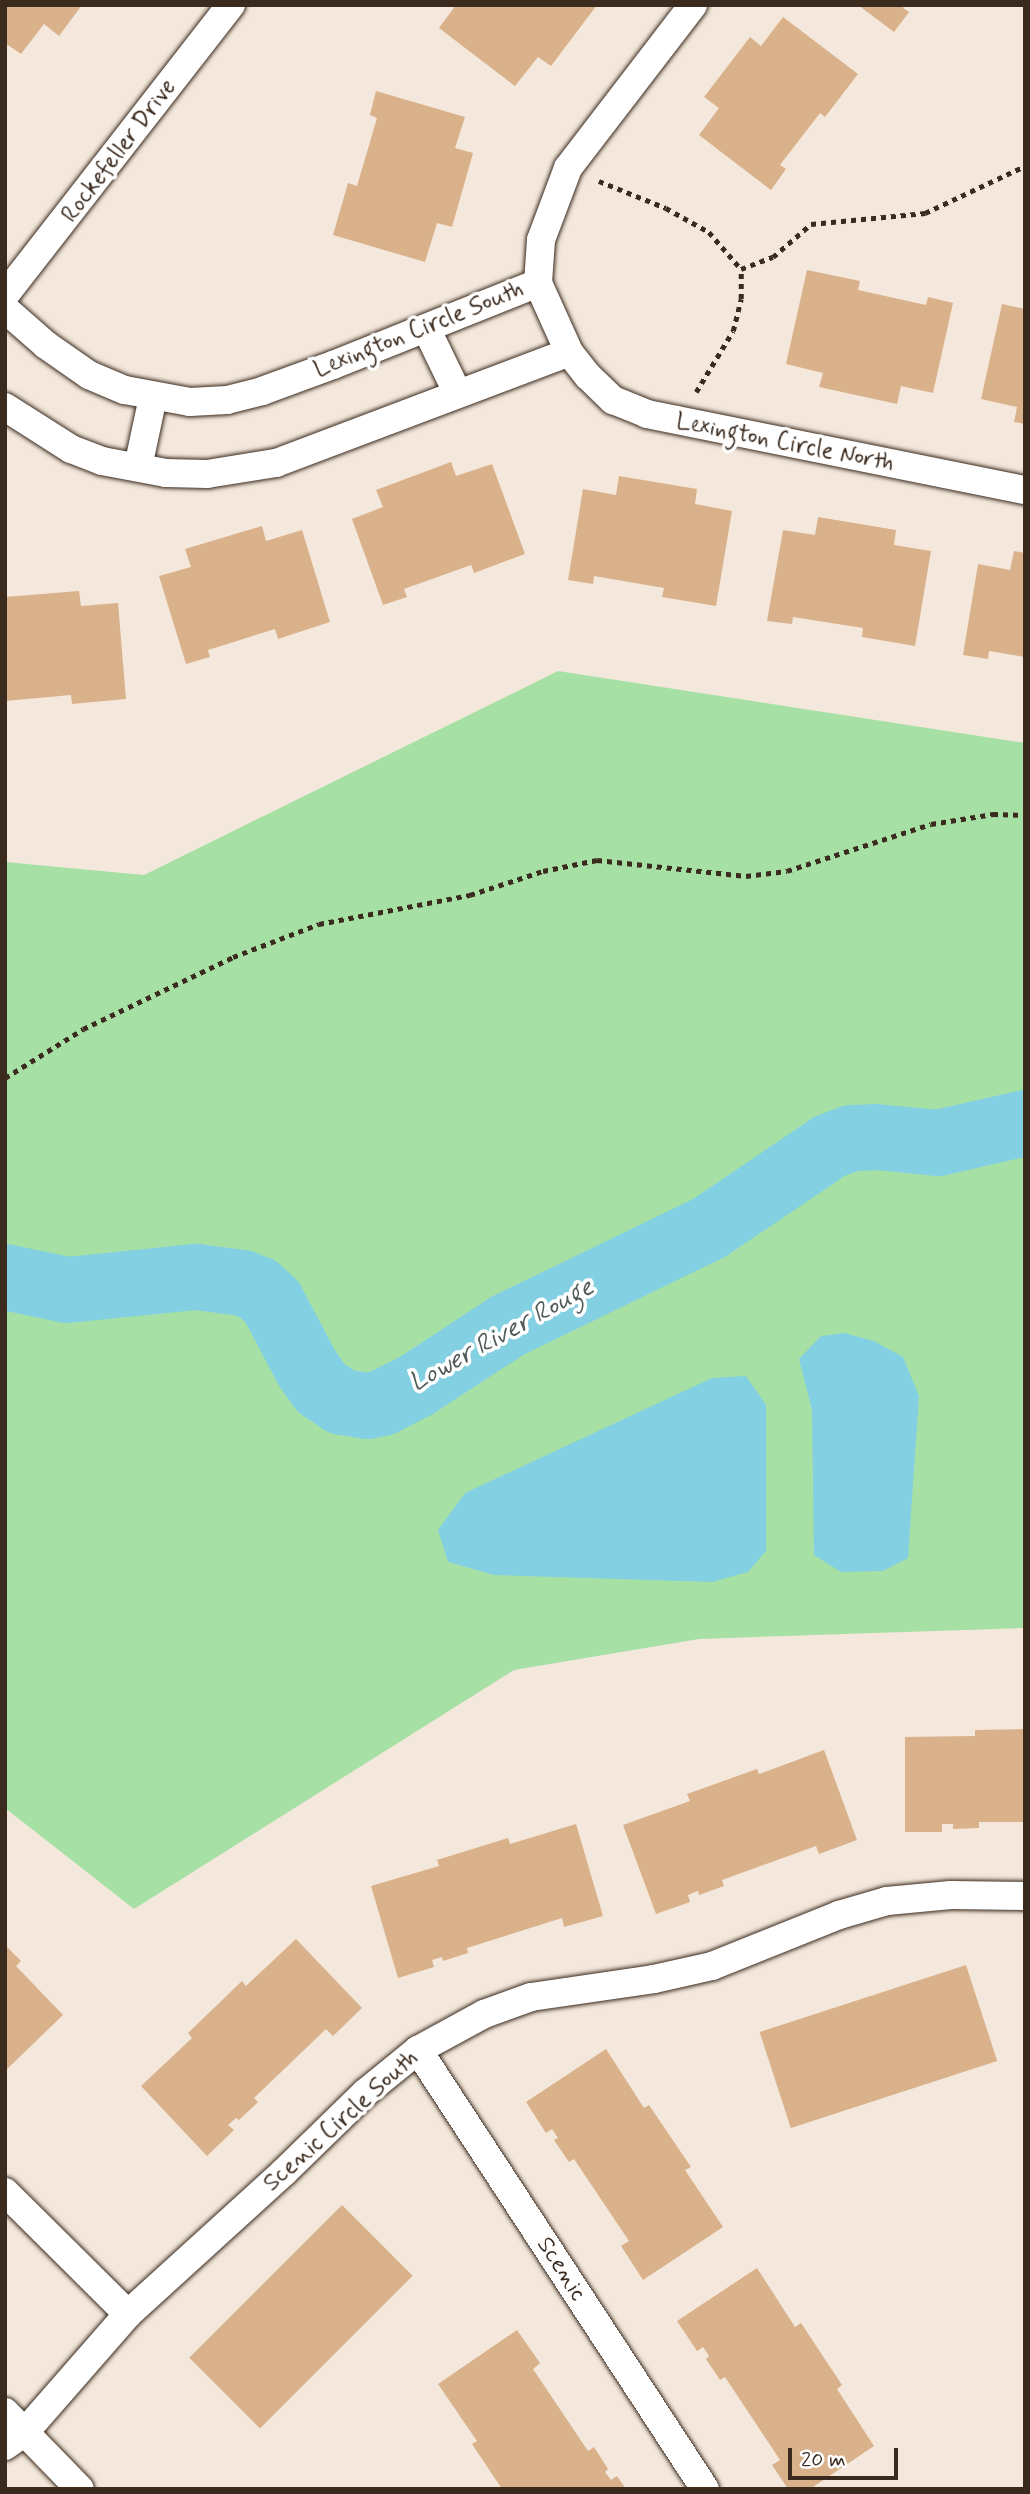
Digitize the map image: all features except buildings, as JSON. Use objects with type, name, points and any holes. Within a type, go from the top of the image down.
[{"type":"street","name":"Rockefeller Drive","points":[[5,295],[48,244],[231,5]]},
{"type":"street","name":"Lexington Circle South","points":[[5,309],[46,345],[89,374],[153,397],[190,402],[227,400],[262,391],[538,282],[541,240],[568,168],[693,5]]},
{"type":"street","name":"Lexington Circle North","points":[[538,282],[569,352],[588,376],[613,400],[676,423],[1025,490]]},
{"type":"street","points":[[426,328],[457,392]]},
{"type":"street","points":[[5,407],[71,449],[102,461],[166,472],[207,474],[275,463],[457,392],[569,352]]},
{"type":"street","points":[[138,467],[153,397]]},
{"type":"street","name":"Scenic Circle South","points":[[15,2439],[128,2314],[283,2173],[365,2093],[418,2050],[484,2014],[531,1997],[654,1979],[712,1966],[839,1915],[887,1901],[951,1895],[1025,1896]]},
{"type":"street","name":"Scenic","points":[[418,2050],[705,2489]]},
{"type":"street","points":[[5,2192],[128,2314]]},
{"type":"street","points":[[5,2412],[15,2439],[80,2489]]},
{"type":"path","points":[[741,269],[773,257],[811,224],[925,213],[1025,166]]},
{"type":"path","points":[[568,168],[666,208],[709,232],[741,269],[741,299],[733,331],[676,423]]},
{"type":"path","points":[[5,1077],[83,1029],[233,957],[319,924],[470,895],[543,871],[597,860],[746,876],[787,871],[931,824],[993,814],[1025,815]]},
{"type":"green space","points":[[558,671],[1025,743],[1025,1628],[699,1639],[514,1670],[134,1909],[5,1808],[5,862],[144,875]]},
{"type":"water","points":[[844,1333],[874,1341],[903,1357],[919,1396],[908,1558],[883,1571],[841,1572],[814,1555],[812,1410],[799,1359],[821,1336]]},
{"type":"water","points":[[746,1376],[766,1405],[766,1551],[748,1572],[712,1582],[494,1575],[448,1562],[438,1530],[465,1493],[712,1378]]},
{"type":"waterway","name":"Lower River Rouge","points":[[5,1277],[67,1290],[196,1277],[243,1283],[258,1289],[272,1302],[307,1368],[321,1388],[342,1402],[367,1406],[382,1403],[417,1385],[507,1326],[709,1228],[830,1146],[852,1138],[876,1137],[938,1143],[1025,1123]]}]
